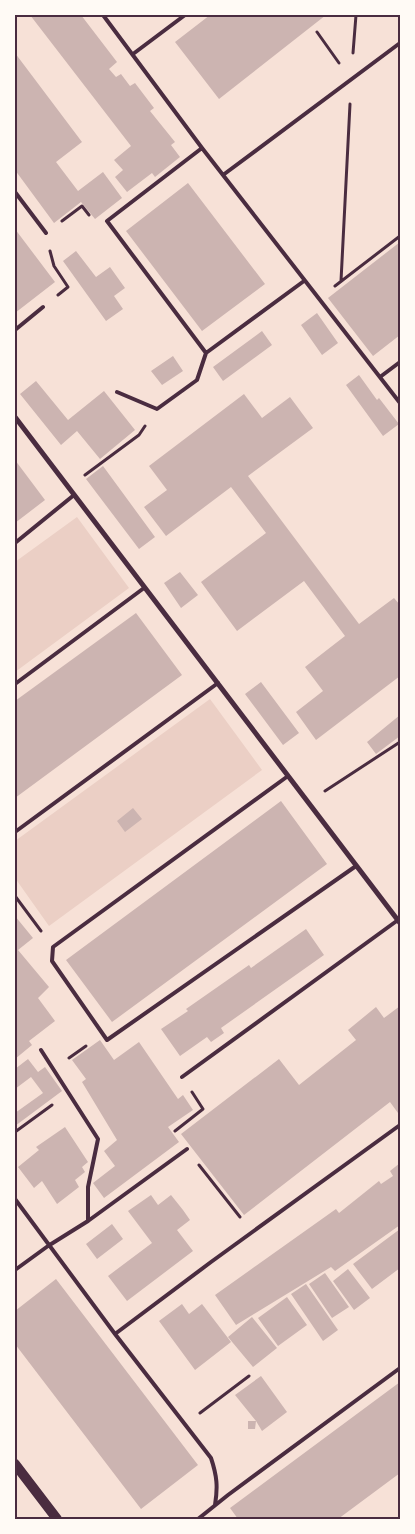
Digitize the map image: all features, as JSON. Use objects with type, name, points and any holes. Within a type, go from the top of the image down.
[{"type":"main road","points":[[15,1464],[57,1519]]},
{"type":"street","points":[[15,417],[399,922]]},
{"type":"lane","points":[[103,15],[223,176],[400,403]]},
{"type":"lane","points":[[133,54],[185,15]]},
{"type":"lane","points":[[223,176],[400,43]]},
{"type":"lane","points":[[202,148],[107,221],[206,353]]},
{"type":"lane","points":[[15,192],[46,233]]},
{"type":"lane","points":[[117,392],[157,409],[197,380],[206,353],[304,281]]},
{"type":"lane","points":[[15,330],[44,307]]},
{"type":"lane","points":[[380,377],[400,362]]},
{"type":"lane","points":[[15,543],[74,495]]},
{"type":"lane","points":[[15,684],[144,588]]},
{"type":"lane","points":[[15,832],[218,684]]},
{"type":"lane","points":[[288,776],[54,947],[52,961],[107,1040],[356,866]]},
{"type":"lane","points":[[182,1077],[399,922]]},
{"type":"lane","points":[[41,1050],[98,1139],[88,1187],[88,1221]]},
{"type":"lane","points":[[115,1334],[400,1125]]},
{"type":"lane","points":[[15,1270],[48,1246],[88,1221],[187,1149]]},
{"type":"lane","points":[[15,1199],[48,1246],[211,1458],[216,1472],[218,1488],[216,1505]]},
{"type":"lane","points":[[198,1519],[400,1368]]},
{"type":"path","points":[[341,281],[356,15]]},
{"type":"path","points":[[317,32],[351,80]]},
{"type":"path","points":[[60,222],[82,206],[94,221],[107,221]]},
{"type":"path","points":[[44,307],[68,286],[54,266],[46,233]]},
{"type":"path","points":[[318,298],[400,236]]},
{"type":"path","points":[[68,488],[139,435],[157,409]]},
{"type":"path","points":[[308,802],[400,742]]},
{"type":"path","points":[[15,896],[54,947]]},
{"type":"path","points":[[182,1077],[203,1109],[175,1131],[252,1232]]},
{"type":"path","points":[[15,1132],[68,1092]]},
{"type":"path","points":[[185,1424],[249,1376]]},
{"type":"shaded area","points":[[77,517],[129,588],[15,672],[15,562]]},
{"type":"shaded area","points":[[210,699],[262,770],[49,926],[15,878],[15,841]]},
{"type":"building","points":[[30,15],[81,15],[117,62],[109,69],[116,77],[121,74],[130,86],[135,83],[154,108],[150,111],[175,142],[171,145],[180,157],[155,177],[152,173],[127,192],[115,177],[123,170],[114,160],[131,146]]},
{"type":"building","points":[[210,15],[326,15],[219,99],[175,42]]},
{"type":"building","points":[[15,53],[82,142],[56,162],[78,191],[103,172],[122,198],[95,219],[81,202],[54,223],[15,170]]},
{"type":"building","points":[[188,183],[265,284],[202,331],[126,231]]},
{"type":"building","points":[[15,229],[55,282],[15,313]]},
{"type":"building","points":[[400,242],[400,335],[373,356],[328,298]]},
{"type":"building","points":[[76,251],[96,277],[110,267],[125,288],[114,296],[123,309],[106,321],[63,261]]},
{"type":"building","points":[[317,313],[338,343],[322,355],[301,325]]},
{"type":"building","points":[[262,331],[272,345],[223,381],[213,367]]},
{"type":"building","points":[[173,356],[183,371],[162,385],[151,371]]},
{"type":"building","points":[[359,375],[377,400],[379,398],[399,424],[383,436],[346,385]]},
{"type":"building","points":[[36,381],[68,420],[104,391],[135,430],[100,459],[77,431],[61,445],[20,394]]},
{"type":"building","points":[[244,394],[262,418],[290,397],[313,428],[248,476],[359,624],[394,598],[400,605],[400,676],[316,740],[296,712],[323,691],[305,667],[345,636],[304,581],[237,631],[201,582],[266,533],[231,487],[166,536],[144,507],[167,490],[149,466]]},
{"type":"building","points":[[15,460],[45,500],[15,523]]},
{"type":"building","points":[[103,466],[155,537],[139,549],[86,479]]},
{"type":"building","points":[[180,572],[198,595],[181,608],[164,583]]},
{"type":"building","points":[[136,613],[182,675],[15,798],[15,701]]},
{"type":"building","points":[[261,682],[299,733],[283,745],[245,694]]},
{"type":"building","points":[[400,715],[400,736],[376,754],[367,742]]},
{"type":"building","points":[[281,801],[327,864],[112,1022],[66,960]]},
{"type":"building","points":[[133,808],[142,819],[125,832],[117,821]]},
{"type":"building","points":[[15,916],[33,938],[18,950],[49,987],[38,998],[55,1021],[29,1041],[32,1045],[15,1059]]},
{"type":"building","points":[[306,929],[324,955],[221,1028],[224,1033],[211,1042],[207,1037],[180,1056],[161,1029],[249,965],[251,968]]},
{"type":"building","points":[[400,1006],[400,1111],[398,1113],[390,1102],[244,1215],[181,1134],[279,1059],[299,1085],[356,1040],[348,1030],[376,1007],[384,1018]]},
{"type":"building","points":[[100,1040],[114,1060],[139,1042],[178,1099],[183,1095],[193,1110],[168,1127],[179,1142],[104,1198],[93,1183],[115,1166],[104,1151],[117,1140],[82,1082],[86,1079],[72,1060]]},
{"type":"building","points":[[28,1059],[38,1072],[45,1067],[62,1091],[15,1126],[15,1113],[43,1093],[31,1077],[15,1089],[15,1069]]},
{"type":"building","points":[[65,1127],[88,1162],[82,1167],[85,1172],[75,1180],[79,1187],[57,1204],[42,1181],[34,1188],[18,1167],[39,1150],[36,1147]]},
{"type":"building","points":[[400,1163],[400,1225],[335,1271],[331,1267],[236,1325],[215,1295],[336,1209],[339,1213],[379,1181],[381,1184],[393,1176],[390,1171]]},
{"type":"building","points":[[151,1195],[158,1205],[171,1195],[183,1210],[190,1220],[177,1230],[193,1251],[127,1301],[108,1276],[152,1243],[128,1211]]},
{"type":"building","points":[[112,1224],[123,1239],[97,1259],[86,1244]]},
{"type":"building","points":[[400,1229],[400,1268],[372,1289],[353,1264]]},
{"type":"building","points":[[348,1269],[370,1298],[354,1310],[333,1281]]},
{"type":"building","points":[[325,1273],[349,1307],[332,1318],[309,1284]]},
{"type":"building","points":[[56,1279],[198,1465],[141,1509],[15,1344],[15,1311]]},
{"type":"building","points":[[306,1284],[338,1330],[323,1341],[291,1294]]},
{"type":"building","points":[[287,1297],[307,1325],[278,1346],[258,1318]]},
{"type":"building","points":[[182,1304],[189,1314],[202,1304],[231,1342],[195,1370],[159,1321]]},
{"type":"building","points":[[252,1317],[277,1348],[253,1367],[228,1337]]},
{"type":"building","points":[[261,1376],[287,1412],[262,1431],[235,1395]]},
{"type":"building","points":[[400,1382],[400,1473],[338,1519],[238,1519],[230,1508]]},
{"type":"building","points":[[248,1421],[256,1421],[255,1429],[248,1429]]}]
